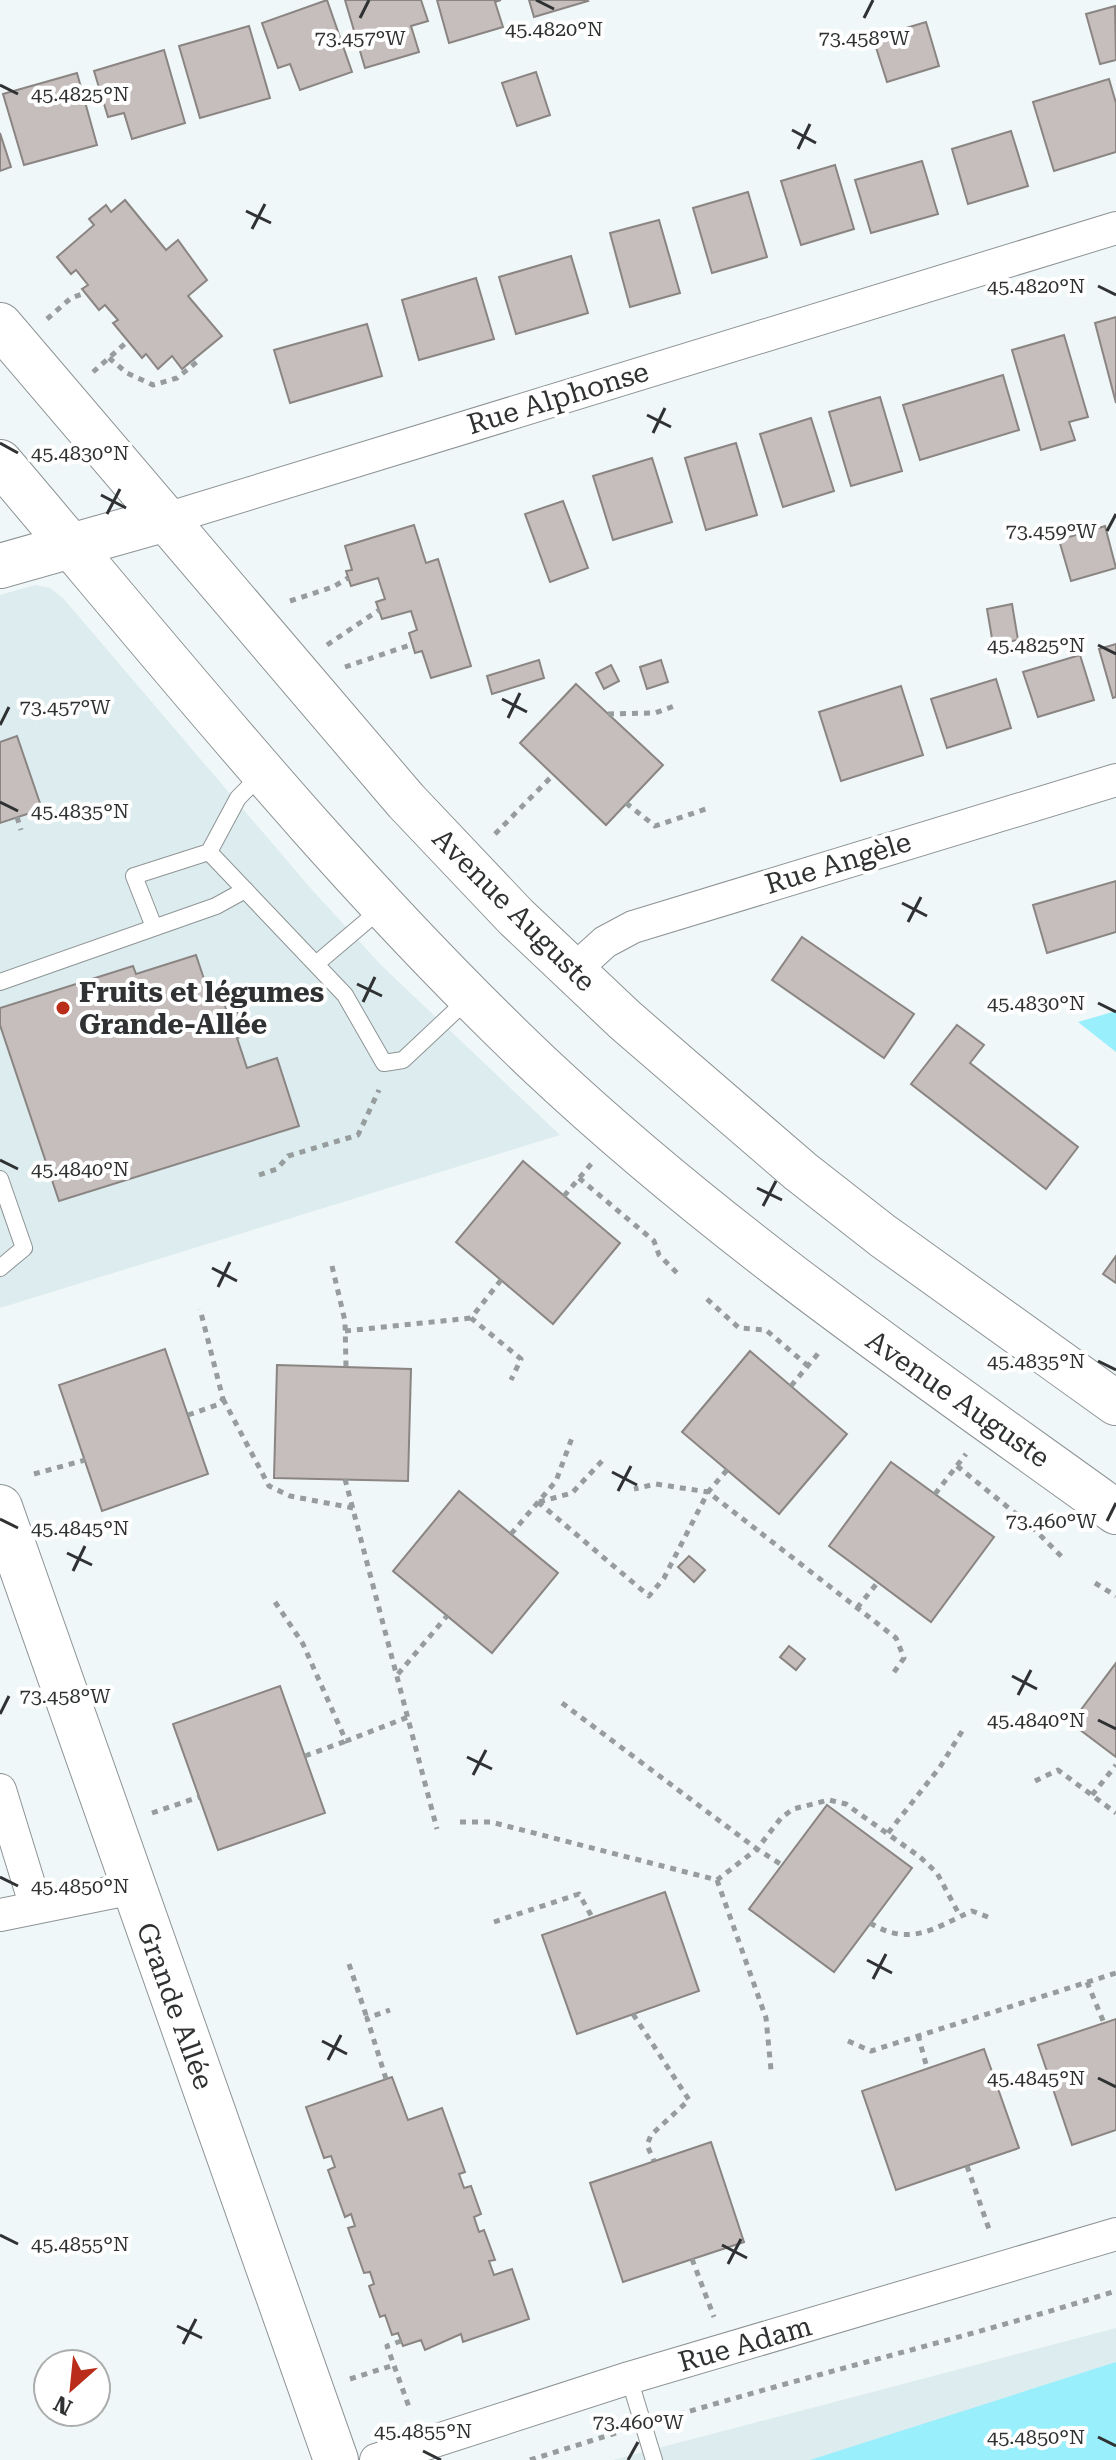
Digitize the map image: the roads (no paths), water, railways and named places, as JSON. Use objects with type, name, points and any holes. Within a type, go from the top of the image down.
[{"type":"main road","name":"Avenue Auguste","points":[[0,325],[406,801],[479,880],[573,971],[691,1078],[841,1204],[1116,1403]]},
{"type":"main road","name":"Avenue Auguste","points":[[0,462],[264,772],[470,998],[553,1076],[737,1236],[921,1374],[1116,1512]]},
{"type":"main road","name":"Rue Alphonse","points":[[0,566],[166,519]]},
{"type":"main road","name":"Grande Allée","points":[[0,1507],[336,2460]]},
{"type":"street","name":"Rue Alphonse","points":[[166,519],[1116,228]]},
{"type":"street","name":"Rue Angèle","points":[[573,971],[605,942],[633,927],[1116,780]]},
{"type":"street","points":[[0,1790],[36,1907]]},
{"type":"street","points":[[0,1915],[133,1888]]},
{"type":"street","name":"Rue Adam","points":[[376,2460],[629,2378],[1116,2234]]},
{"type":"lane","points":[[154,927],[134,876],[209,852],[238,798],[264,772]]},
{"type":"lane","points":[[209,852],[352,1004],[381,1059],[391,1065],[403,1060],[470,998]]},
{"type":"lane","points":[[0,982],[216,906],[245,890]]},
{"type":"lane","points":[[316,964],[384,907]]},
{"type":"lane","points":[[0,1179],[24,1248],[0,1268]]},
{"type":"lane","points":[[629,2378],[654,2460]]},
{"type":"place","name":"Fruits et légumes Grande-Allée","points":[[63,1008]]}]
